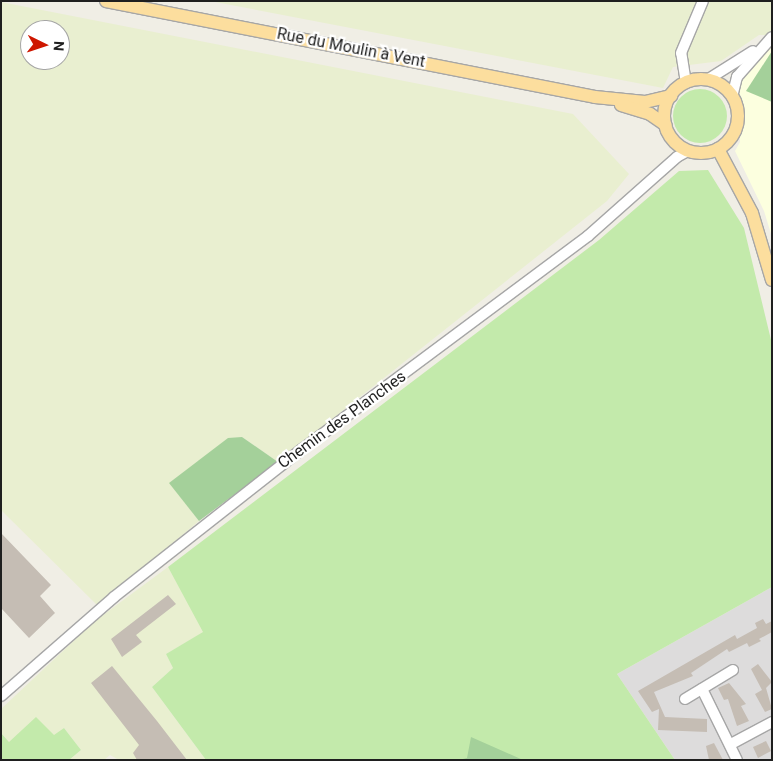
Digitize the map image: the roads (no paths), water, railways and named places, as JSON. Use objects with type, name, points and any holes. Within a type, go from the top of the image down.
[{"type":"main road","name":"Rue du Moulin à Vent","points":[[106,1],[595,96]]},
{"type":"main road","points":[[707,80],[717,83],[732,97],[737,111],[736,128],[718,149],[688,151],[671,137],[664,113],[671,96],[686,83],[707,80]]},
{"type":"main road","points":[[595,96],[645,102],[671,96]]},
{"type":"main road","points":[[595,96],[650,114],[666,125]]},
{"type":"main road","points":[[718,149],[752,212],[772,280]]},
{"type":"street","points":[[686,83],[681,53],[703,1]]},
{"type":"street","points":[[707,80],[768,40]]},
{"type":"street","points":[[732,97],[737,77],[768,40]]},
{"type":"street","name":"Chemin des Planches","points":[[1,696],[114,597],[301,450],[588,236],[677,157],[688,151]]},
{"type":"street","points":[[686,699],[733,670]]},
{"type":"street","points":[[702,689],[731,744],[737,760]]},
{"type":"street","points":[[731,744],[772,722]]}]
